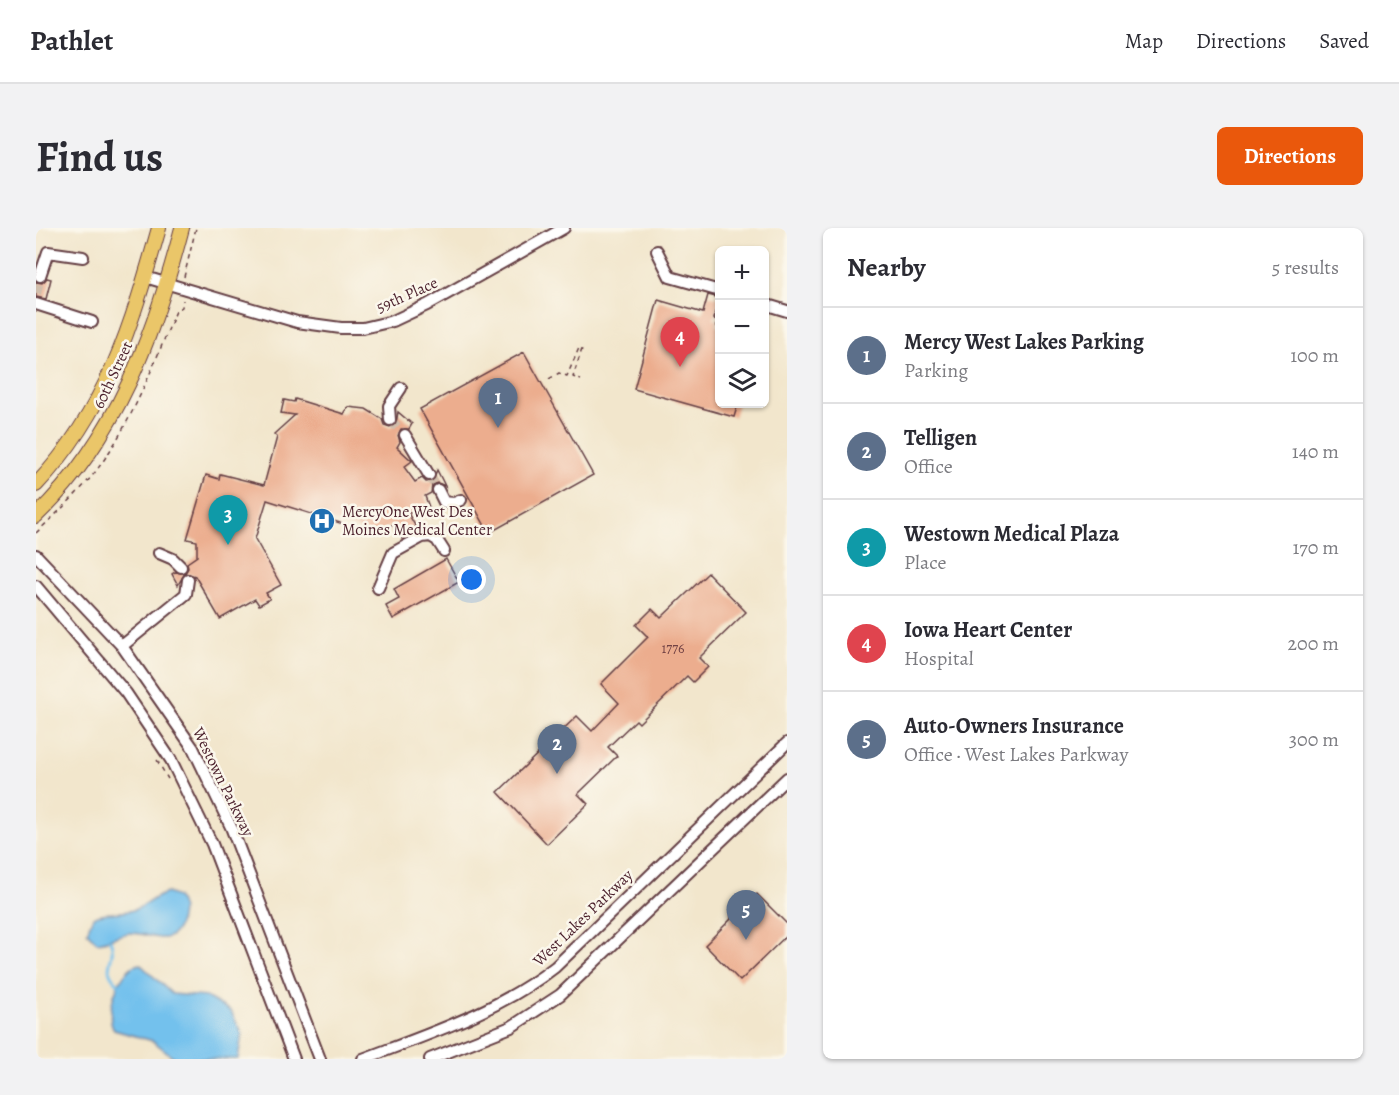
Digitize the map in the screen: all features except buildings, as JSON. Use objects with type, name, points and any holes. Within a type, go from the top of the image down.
[{"type":"main road","name":"60th Street","points":[[36,485],[67,448],[102,394],[127,338],[159,228]]},
{"type":"main road","name":"60th Street","points":[[36,516],[88,457],[120,405],[144,351],[182,228]]},
{"type":"street","name":"59th Place","points":[[145,277],[297,322],[341,328],[363,328],[393,321],[420,309],[564,228]]},
{"type":"street","points":[[657,251],[670,277],[715,290]]},
{"type":"street","points":[[40,276],[48,252],[83,257]]},
{"type":"street","points":[[36,304],[92,322]]},
{"type":"street","points":[[769,305],[787,311]]},
{"type":"street","points":[[390,420],[389,406],[401,388]]},
{"type":"street","points":[[405,435],[429,475]]},
{"type":"street","points":[[438,490],[444,502],[454,503],[461,500]]},
{"type":"street","points":[[378,588],[393,553],[422,537],[430,536],[437,540],[444,551]]},
{"type":"street","points":[[159,553],[173,559],[181,567]]},
{"type":"street","name":"Westown Parkway","points":[[36,555],[122,646],[161,700],[201,765],[231,827],[320,1059]]},
{"type":"street","points":[[122,646],[186,594],[188,580]]},
{"type":"street","points":[[36,586],[126,693],[171,760],[212,844],[294,1059]]},
{"type":"street","name":"West Lakes Parkway","points":[[363,1059],[493,1007],[532,985],[555,967],[787,743]]},
{"type":"street","points":[[430,1059],[511,1027],[560,994],[787,778]]},
{"type":"path","points":[[184,272],[196,228]]},
{"type":"path","points":[[567,376],[579,348],[582,349],[573,377]]},
{"type":"path","points":[[549,379],[559,373],[581,380]]},
{"type":"path","points":[[155,756],[170,782]]},
{"type":"water","points":[[167,893],[177,897],[182,910],[179,924],[170,936],[158,938],[130,933],[97,942],[87,932],[93,917],[131,911]]},
{"type":"water","points":[[140,964],[172,994],[206,997],[231,1011],[242,1034],[238,1059],[176,1059],[153,1041],[114,1030],[111,1014],[115,992],[126,973]]},
{"type":"waterway","points":[[110,940],[112,947],[110,973],[120,985]]},
{"type":"tunnel","points":[[36,294],[40,276]]},
{"type":"tunnel","points":[[390,420],[405,435]]},
{"type":"tunnel","points":[[429,475],[438,490]]},
{"type":"place","name":"Iowa Heart Center","points":[[680,367]]},
{"type":"place","name":"Mercy West Lakes Parking","points":[[498,428]]},
{"type":"place","name":"MercyOne West Des Moines Medical Center","points":[[322,521]]},
{"type":"place","name":"Westown Medical Plaza","points":[[228,545]]},
{"type":"place","name":"Telligen","points":[[557,774]]},
{"type":"place","name":"Auto-Owners Insurance","points":[[746,940]]}]
